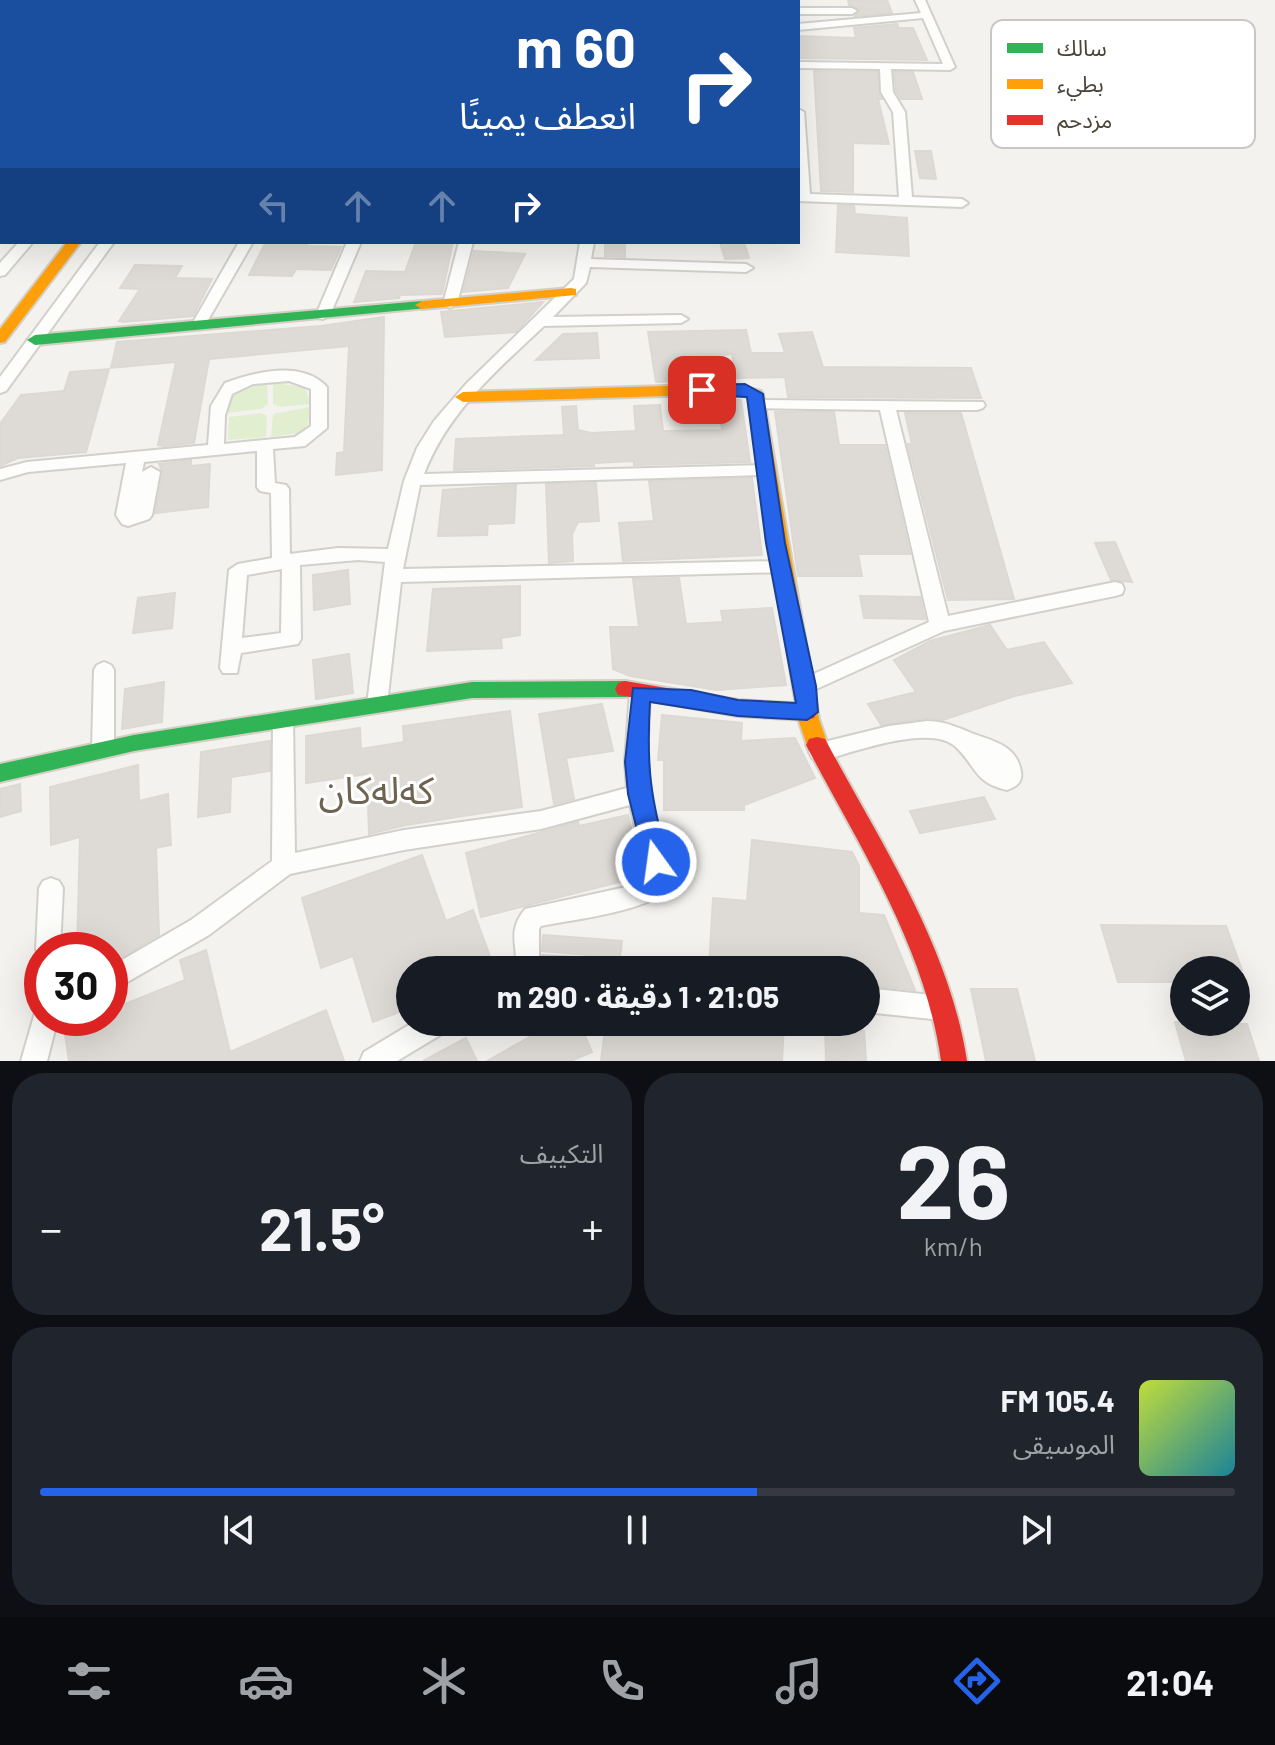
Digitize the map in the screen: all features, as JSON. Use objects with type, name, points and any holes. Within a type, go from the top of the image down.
[{"type":"street","points":[[800,65],[950,67],[920,0]]},
{"type":"street","points":[[814,6],[884,11],[899,4]]},
{"type":"street","points":[[800,27],[927,15]]},
{"type":"street","points":[[885,66],[887,92],[899,112],[906,201]]},
{"type":"street","points":[[800,168],[801,197],[962,203]]},
{"type":"street","points":[[0,272],[24,244]]},
{"type":"street","points":[[0,339],[72,244]]},
{"type":"street","points":[[0,388],[106,244]]},
{"type":"street","points":[[199,324],[245,244]]},
{"type":"street","points":[[323,315],[353,244]]},
{"type":"street","points":[[450,304],[465,244]]},
{"type":"street","points":[[377,704],[395,566],[425,449],[441,422],[463,397],[581,280],[587,244]]},
{"type":"street","points":[[584,263],[746,268]]},
{"type":"street","points":[[35,340],[571,292]]},
{"type":"street","points":[[542,322],[681,319]]},
{"type":"street","points":[[0,475],[27,467],[299,442],[319,428],[321,394],[316,384],[300,378],[283,377],[231,386],[225,390],[219,406],[216,449]]},
{"type":"street","points":[[463,397],[745,389],[755,394],[764,470],[805,686],[811,734],[920,944],[953,1038],[954,1061]]},
{"type":"street","points":[[758,405],[977,405]]},
{"type":"street","points":[[887,405],[940,625]]},
{"type":"street","points":[[232,647],[291,639],[280,489],[266,487],[265,445]]},
{"type":"street","points":[[136,457],[125,515],[128,520],[143,515],[151,472]]},
{"type":"street","points":[[415,480],[764,470]]},
{"type":"street","points":[[230,668],[238,570],[375,552],[395,566],[780,567]]},
{"type":"street","points":[[805,686],[940,625],[1115,589]]},
{"type":"street","points":[[103,749],[104,670]]},
{"type":"street","points":[[0,773],[103,749],[472,690],[614,687],[738,708],[807,712]]},
{"type":"street","points":[[526,956],[527,923],[534,917],[645,893],[660,884],[639,794],[636,762],[640,693]]},
{"type":"street","points":[[283,720],[284,865]]},
{"type":"street","points":[[820,752],[919,730],[944,729],[960,738]]},
{"type":"street","points":[[128,970],[182,942],[245,898],[284,865],[404,840],[541,820],[639,794]]},
{"type":"street","points":[[49,932],[51,888]]},
{"type":"street","points":[[880,1001],[941,1008]]},
{"type":"street","points":[[34,1061],[40,1036]]},
{"type":"street","points":[[373,1061],[415,1036]]},
{"type":"green space","points":[[267,383],[268,404],[261,409],[228,413],[228,403],[237,390]]},
{"type":"green space","points":[[273,383],[304,387],[311,404],[281,407],[273,404]]},
{"type":"green space","points":[[310,407],[308,425],[299,433],[271,437],[273,414]]},
{"type":"green space","points":[[261,413],[267,416],[266,437],[228,440],[229,417]]},
{"type":"building","points":[[848,0],[887,0],[892,13],[855,16],[860,10],[849,5]]},
{"type":"building","points":[[897,24],[899,28],[913,28],[927,60],[800,58],[800,36],[856,38],[854,28]]},
{"type":"building","points":[[814,71],[877,72],[882,99],[878,99],[889,144],[853,143],[853,192],[821,191]]},
{"type":"building","points":[[894,72],[913,72],[922,99],[901,99],[896,91]]},
{"type":"building","points":[[915,151],[931,151],[936,179],[920,178]]},
{"type":"building","points":[[838,205],[854,206],[855,214],[907,218],[909,256],[836,252]]},
{"type":"building","points":[[265,244],[341,247],[331,270],[296,269],[292,276],[249,275]]},
{"type":"building","points":[[415,244],[453,244],[442,294],[400,295],[399,298],[354,302],[366,271],[405,272]]},
{"type":"building","points":[[605,244],[625,244],[625,257],[605,256]]},
{"type":"building","points":[[721,244],[745,244],[749,258],[725,259]]},
{"type":"building","points":[[474,251],[525,254],[508,288],[463,292]]},
{"type":"building","points":[[135,265],[182,266],[175,278],[212,279],[193,316],[123,322],[119,321],[140,289],[120,288]]},
{"type":"building","points":[[543,302],[516,332],[445,337],[441,312]]},
{"type":"building","points":[[384,317],[382,470],[336,475],[337,453],[344,452],[349,346],[209,359],[194,443],[163,446],[158,445],[176,362],[111,368],[117,342],[321,326]]},
{"type":"building","points":[[746,330],[751,353],[785,353],[779,334],[812,332],[823,367],[971,368],[981,398],[788,397],[785,377],[736,378],[732,354],[700,356],[705,380],[656,382],[648,332]]},
{"type":"building","points":[[597,333],[599,358],[536,360],[563,334]]},
{"type":"building","points":[[109,369],[86,452],[18,458],[0,466],[0,424],[21,395],[64,391],[70,372]]},
{"type":"building","points":[[741,400],[750,462],[634,465],[634,461],[594,463],[594,466],[454,470],[456,439],[564,435],[562,407],[576,406],[578,430],[591,433],[636,431],[634,406],[660,405],[663,431],[722,430],[718,401]]},
{"type":"building","points":[[775,412],[834,412],[839,445],[885,445],[910,554],[858,554],[862,576],[798,576]]},
{"type":"building","points":[[905,413],[961,413],[1014,599],[948,600],[908,444],[912,444]]},
{"type":"building","points":[[191,460],[191,466],[210,464],[208,507],[155,513],[163,473],[159,464]]},
{"type":"building","points":[[752,478],[762,555],[623,561],[619,523],[654,521],[649,481]]},
{"type":"building","points":[[596,483],[599,521],[578,522],[572,534],[573,561],[549,563],[546,484]]},
{"type":"building","points":[[516,485],[514,523],[488,524],[487,535],[438,536],[443,490]]},
{"type":"building","points":[[1115,542],[1132,582],[1111,580],[1095,543]]},
{"type":"building","points":[[348,570],[350,604],[314,610],[313,575]]},
{"type":"building","points":[[679,578],[686,624],[723,622],[721,611],[772,608],[786,685],[717,690],[630,676],[613,669],[610,627],[639,627],[633,579]]},
{"type":"building","points":[[520,586],[520,635],[501,638],[502,648],[427,651],[433,589]]},
{"type":"building","points":[[175,593],[172,628],[133,633],[138,598]]},
{"type":"building","points":[[860,596],[920,597],[925,619],[864,618]]},
{"type":"building","points":[[990,625],[1007,650],[1044,642],[1072,683],[1015,696],[943,720],[927,718],[881,725],[868,704],[916,692],[894,660],[930,641]]},
{"type":"building","points":[[349,654],[353,693],[316,699],[313,660]]},
{"type":"building","points":[[164,682],[162,722],[122,729],[125,689]]},
{"type":"building","points":[[602,704],[613,751],[566,758],[574,799],[554,804],[539,714]]},
{"type":"building","points":[[510,711],[522,807],[406,825],[369,834],[367,774],[306,783],[306,736],[360,728],[361,749],[404,742],[403,726]]},
{"type":"building","points":[[662,715],[742,723],[741,741],[795,738],[815,778],[744,805],[744,810],[664,810],[664,760],[658,760]]},
{"type":"building","points":[[270,741],[270,771],[231,777],[230,812],[198,817],[201,752]]},
{"type":"building","points":[[138,765],[139,801],[168,794],[171,845],[156,848],[159,935],[128,953],[128,932],[77,932],[80,837],[51,845],[50,787]]},
{"type":"building","points":[[20,784],[21,811],[0,817],[0,789]]},
{"type":"building","points":[[984,797],[995,819],[920,833],[910,811]]},
{"type":"building","points":[[628,815],[643,876],[481,917],[466,853],[578,822],[579,826]]},
{"type":"building","points":[[752,840],[852,852],[859,866],[859,913],[884,915],[915,990],[880,986],[880,956],[710,956],[713,898],[747,901]]},
{"type":"building","points":[[422,855],[446,921],[473,910],[490,956],[396,956],[396,1013],[373,1022],[353,956],[321,968],[302,898]]},
{"type":"building","points":[[1101,925],[1226,926],[1237,956],[1170,956],[1170,982],[1118,982]]},
{"type":"building","points":[[543,935],[622,941],[620,956],[542,951]]},
{"type":"building","points":[[206,950],[230,1052],[326,1010],[344,1061],[69,1061],[65,1036],[128,1036],[128,1003],[185,980],[180,960]]},
{"type":"building","points":[[971,989],[1017,989],[1035,1061],[986,1061]]},
{"type":"building","points":[[1250,1033],[1259,1061],[1186,1061],[1179,1036],[1250,1036]]},
{"type":"building","points":[[531,1036],[585,1036],[592,1052],[571,1061],[487,1061]]},
{"type":"building","points":[[604,1036],[783,1036],[782,1061],[601,1061]]},
{"type":"building","points":[[825,1036],[864,1036],[866,1061],[826,1061]]},
{"type":"building","points":[[466,1038],[477,1061],[423,1061]]},
{"type":"traffic: fast","points":[[35,340],[422,305]]},
{"type":"traffic: fast","points":[[0,773],[134,743],[472,690],[625,689]]},
{"type":"traffic: slow","points":[[0,339],[72,244]]},
{"type":"traffic: slow","points":[[422,305],[571,292]]},
{"type":"traffic: slow","points":[[463,397],[732,389],[755,394],[809,719],[817,745]]},
{"type":"traffic: jam","points":[[625,689],[738,708],[807,712]]},
{"type":"traffic: jam","points":[[817,745],[900,900],[920,944],[949,1025],[954,1061]]},
{"type":"district","name":"کەلەکان","points":[[376,791]]},
{"type":"route","points":[[656,862],[639,794],[636,762],[640,693],[691,698],[738,708],[807,712],[805,686],[764,470],[755,394],[745,389],[702,390]]}]
